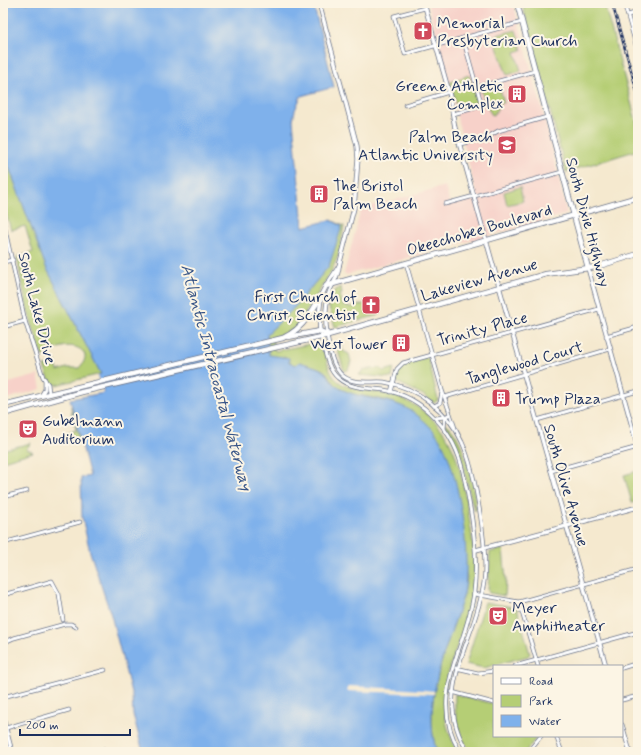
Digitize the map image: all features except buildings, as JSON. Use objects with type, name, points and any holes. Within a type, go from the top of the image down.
[{"type":"main road","name":"South Dixie Highway","points":[[517,3],[588,268]]},
{"type":"main road","name":"Okeechobee Boulevard","points":[[326,286],[638,197]]},
{"type":"main road","name":"Lakeview Avenue","points":[[327,334],[546,274],[588,268],[638,254]]},
{"type":"main road","points":[[283,338],[300,327],[322,295],[326,286]]},
{"type":"main road","points":[[3,414],[100,388],[278,347],[321,334]]},
{"type":"main road","points":[[3,405],[42,394],[283,338],[327,334]]},
{"type":"main road","points":[[41,403],[49,393]]},
{"type":"street","points":[[319,3],[358,155],[354,208],[339,266],[339,272],[333,284],[326,307],[327,334],[335,366],[343,376],[351,380],[392,384],[413,391],[446,417],[456,430]]},
{"type":"street","points":[[424,3],[449,92],[460,144],[486,240]]},
{"type":"street","points":[[624,3],[638,52]]},
{"type":"street","points":[[425,8],[394,16],[405,54],[522,22]]},
{"type":"street","points":[[628,15],[638,12]]},
{"type":"street","points":[[453,114],[482,106],[463,38]]},
{"type":"street","points":[[477,87],[535,71]]},
{"type":"street","points":[[404,105],[449,92]]},
{"type":"street","points":[[460,144],[486,138],[498,131],[547,117]]},
{"type":"street","points":[[445,204],[562,172]]},
{"type":"street","name":"South Lake Drive","points":[[3,220],[13,260],[25,321],[44,379],[45,389],[42,394]]},
{"type":"street","name":"South Olive Avenue","points":[[486,240],[606,665]]},
{"type":"street","points":[[3,262],[13,260]]},
{"type":"street","points":[[406,263],[442,390],[469,461],[484,549],[484,580],[482,596],[458,668],[452,692],[453,716],[459,737],[468,752]]},
{"type":"street","points":[[326,286],[334,270],[339,266]]},
{"type":"street","name":"South Dixie Highway","points":[[588,268],[638,447]]},
{"type":"street","points":[[322,295],[319,310],[321,334],[331,369],[338,378],[353,386],[390,392],[415,402],[435,418],[455,447],[461,462],[476,550],[474,594],[446,689],[446,708],[454,739],[460,752]]},
{"type":"street","name":"Trinity Place","points":[[390,392],[400,364],[599,309]]},
{"type":"street","points":[[3,327],[25,321]]},
{"type":"street","points":[[606,336],[638,327]]},
{"type":"street","name":"Tanglewood Court","points":[[445,397],[610,349]]},
{"type":"street","name":"South Lake Drive","points":[[44,379],[48,384],[49,393]]},
{"type":"street","points":[[433,406],[442,401],[442,390]]},
{"type":"street","points":[[537,420],[638,391]]},
{"type":"street","points":[[435,418],[446,417],[450,414]]},
{"type":"street","points":[[444,430],[446,417]]},
{"type":"street","points":[[551,471],[638,447]]},
{"type":"street","points":[[3,488],[4,497],[27,491]]},
{"type":"street","points":[[476,550],[638,507]]},
{"type":"street","points":[[3,543],[80,522]]},
{"type":"street","points":[[474,594],[519,602],[638,569]]},
{"type":"street","points":[[3,595],[52,581],[59,594],[63,620]]},
{"type":"street","points":[[519,602],[538,665]]},
{"type":"street","points":[[3,643],[14,638],[62,625],[69,624],[76,627]]},
{"type":"street","points":[[518,665],[638,632]]},
{"type":"street","points":[[623,668],[638,663]]},
{"type":"street","points":[[453,666],[478,673],[493,671]]},
{"type":"street","points":[[3,697],[105,670]]},
{"type":"street","points":[[452,692],[493,703]]},
{"type":"street","points":[[623,700],[638,696]]},
{"type":"street","points":[[6,728],[69,710]]},
{"type":"street","points":[[3,718],[12,752]]},
{"type":"street","points":[[623,728],[630,752]]},
{"type":"street","points":[[3,737],[8,735]]},
{"type":"street","points":[[528,752],[540,737]]},
{"type":"street","points":[[556,737],[562,752]]},
{"type":"street","points":[[92,752],[104,749]]},
{"type":"shaded area","name":"Palm Beach Atlantic University","points":[[428,3],[513,3],[544,116],[567,214],[346,275],[344,274],[361,209],[445,186],[450,204],[472,198],[476,193]]},
{"type":"shaded area","points":[[38,375],[41,389],[3,400],[3,377],[5,384]]},
{"type":"green space","points":[[522,3],[604,3],[638,128],[638,150],[566,172]]},
{"type":"green space","points":[[516,30],[522,50],[515,52],[521,71],[507,75],[493,36]]},
{"type":"green space","points":[[469,75],[477,102],[457,108],[450,82]]},
{"type":"green space","points":[[499,85],[504,103],[500,103],[494,115],[492,115],[485,104],[481,89]]},
{"type":"green space","points":[[6,159],[46,267],[101,374],[56,385],[50,382],[44,366],[51,366],[55,360],[58,371],[67,368],[79,368],[84,362],[85,357],[84,352],[80,349],[69,346],[56,349],[50,347],[50,354],[42,356],[27,308],[17,257],[33,252],[25,226],[11,230],[3,203],[3,160]]},
{"type":"green space","points":[[520,187],[523,201],[507,205],[504,192]]},
{"type":"green space","points":[[331,220],[344,226],[340,251],[332,270],[309,308],[294,329],[272,338],[275,351],[315,343],[320,344],[325,353],[331,373],[338,381],[342,384],[360,390],[397,397],[417,407],[426,413],[442,429],[452,446],[460,469],[463,484],[472,537],[474,563],[471,601],[453,658],[445,694],[445,712],[449,731],[458,752],[437,752],[433,733],[432,713],[438,673],[464,594],[467,578],[441,441],[422,420],[407,409],[389,401],[356,395],[342,390],[323,370],[317,367],[300,362],[297,369],[285,364],[286,357],[269,356],[267,334],[292,310],[329,266]]},
{"type":"green space","points":[[341,287],[342,294],[340,294],[343,306],[352,307],[375,301],[379,315],[335,327],[329,307],[334,291]]},
{"type":"green space","points":[[341,342],[343,351],[349,354],[351,362],[348,370],[344,371],[337,347]]},
{"type":"green space","points":[[428,357],[438,400],[434,403],[423,395],[395,381],[397,374],[407,363]]},
{"type":"green space","points":[[380,368],[384,371],[394,368],[392,378],[359,375],[363,370]]},
{"type":"green space","points":[[71,406],[80,446],[78,440],[65,443],[63,435],[76,430],[73,419],[70,418],[72,417]]},
{"type":"green space","points":[[445,423],[452,429],[463,449],[474,490],[476,510],[474,510],[460,455]]},
{"type":"green space","points":[[31,443],[26,449],[33,452],[3,461],[3,450]]},
{"type":"green space","points":[[638,471],[638,501],[632,503],[624,475]]},
{"type":"green space","points":[[503,549],[506,580],[505,596],[489,593],[488,589],[490,552]]},
{"type":"green space","points":[[485,602],[517,608],[530,654],[528,656],[484,668],[466,664]]},
{"type":"green space","points":[[455,694],[493,704],[493,737],[537,737],[525,752],[470,752],[462,738],[455,710]]},
{"type":"water","name":"Atlantic Intracoastal Waterway","points":[[3,3],[313,3],[334,87],[301,96],[295,110],[293,120],[303,227],[331,220],[342,226],[329,266],[292,310],[267,334],[269,355],[289,358],[289,362],[295,365],[300,362],[317,367],[323,370],[338,387],[350,393],[387,401],[405,407],[425,422],[442,443],[454,476],[459,496],[465,538],[466,578],[464,594],[444,652],[434,693],[432,713],[433,733],[437,752],[143,752],[133,714],[132,696],[111,615],[90,552],[82,517],[81,478],[90,476],[70,399],[104,393],[98,375],[101,374],[46,267],[3,151]]},
{"type":"pier","points":[[348,686],[434,691],[434,694],[347,691]]},
{"type":"railway","points":[[612,3],[638,95]]},
{"type":"place","name":"Memorial Presbyterian Church","points":[[423,31]]},
{"type":"place","name":"Greene Athletic Complex","points":[[517,94]]},
{"type":"place","name":"Palm Beach Atlantic University","points":[[507,145]]},
{"type":"place","name":"The Bristol Palm Beach","points":[[319,194]]},
{"type":"place","name":"First Church of Christ, Scientist","points":[[371,305]]},
{"type":"place","name":"West Tower","points":[[401,343]]},
{"type":"place","name":"Trump Plaza","points":[[501,398]]},
{"type":"place","name":"Gubelmann Auditorium","points":[[28,429]]},
{"type":"place","name":"Meyer Amphitheater","points":[[498,616]]}]
